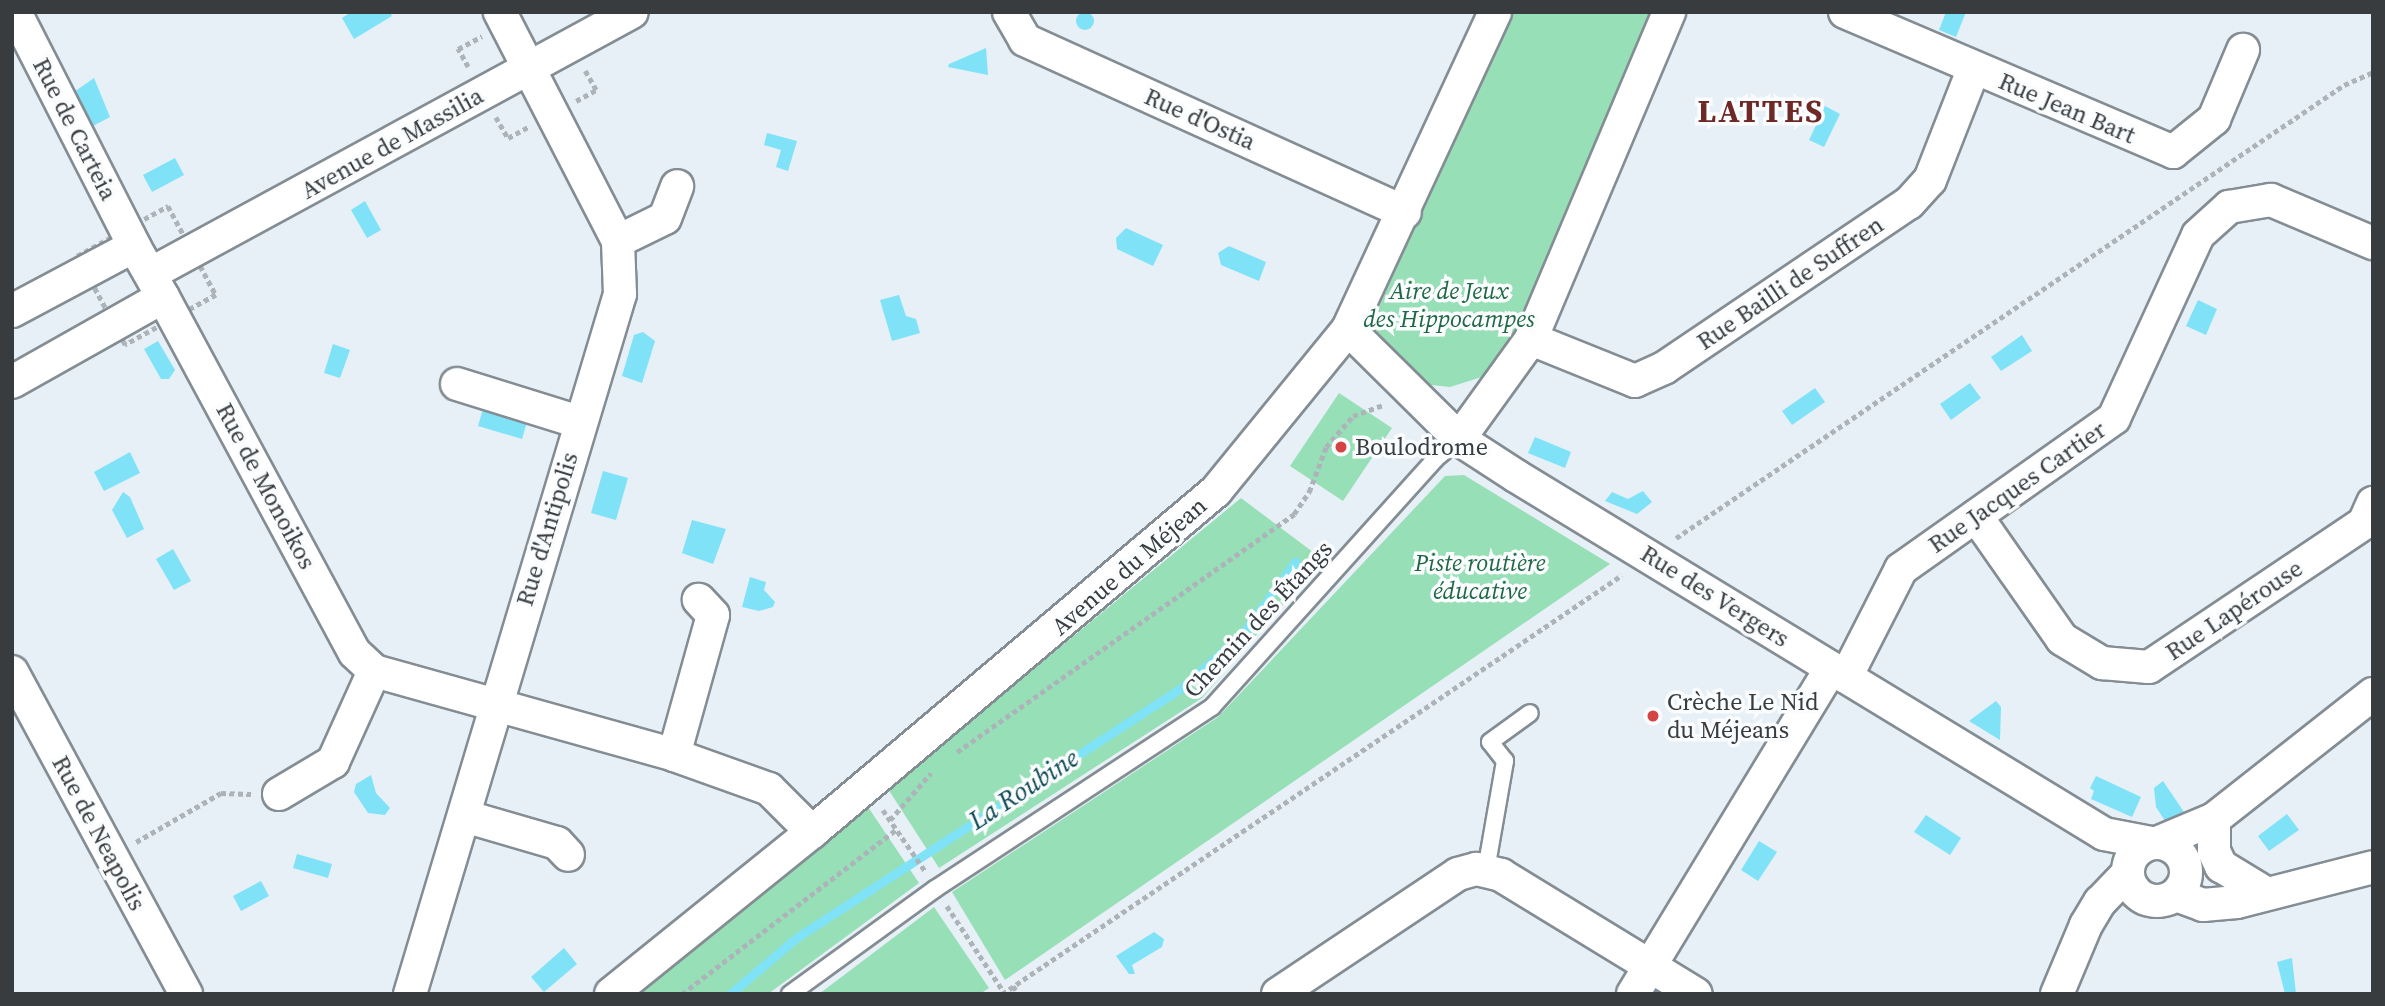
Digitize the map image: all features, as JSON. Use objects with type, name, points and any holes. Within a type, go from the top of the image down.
[{"type":"street","name":"Rue d'Antipolis","points":[[410,994],[579,422],[620,294],[618,241],[500,12]]},
{"type":"street","name":"Avenue de Massilia","points":[[12,382],[158,285],[528,67],[632,12]]},
{"type":"street","name":"Rue d'Ostia","points":[[1009,12],[1025,40],[1405,212]]},
{"type":"street","name":"Avenue du Méjean","points":[[611,994],[812,832],[1216,491],[1348,329],[1405,212],[1495,12]]},
{"type":"street","points":[[1459,439],[1531,339],[1669,12]]},
{"type":"street","name":"Rue Jean Bart","points":[[1845,12],[2172,152],[2214,119],[2243,50]]},
{"type":"street","name":"Rue de Carteia","points":[[19,16],[134,246]]},
{"type":"street","name":"Rue Bailli de Suffren","points":[[1531,339],[1635,381],[1664,368],[1909,203],[1930,180],[1974,68]]},
{"type":"street","points":[[618,241],[665,218],[677,186]]},
{"type":"street","name":"Rue Jacques Cartier","points":[[1642,981],[1901,569],[2115,418],[2198,235],[2230,207],[2271,200],[2373,243]]},
{"type":"street","points":[[12,311],[134,246],[158,285]]},
{"type":"street","name":"Rue de Monoikos","points":[[158,285],[355,653],[374,671]]},
{"type":"street","name":"Rue des Vergers","points":[[1348,329],[1459,439],[2104,834],[2154,843]]},
{"type":"street","points":[[457,384],[579,422]]},
{"type":"street","name":"Rue Lapérouse","points":[[1976,516],[2062,639],[2102,663],[2149,667],[2364,523],[2373,503]]},
{"type":"street","points":[[674,755],[713,615],[699,600]]},
{"type":"street","points":[[279,794],[333,762],[374,671],[674,755],[769,789],[812,832]]},
{"type":"street","name":"Rue de Neapolis","points":[[12,672],[186,994]]},
{"type":"street","points":[[2057,994],[2086,925],[2132,880],[2135,852],[2208,823],[2373,694]]},
{"type":"street","points":[[464,816],[557,843],[568,855]]},
{"type":"street","points":[[2132,880],[2160,902],[2182,874],[2208,823]]},
{"type":"street","points":[[2208,823],[2214,851],[2221,866],[2264,892]]},
{"type":"street","name":"Rue des Vergers","points":[[2104,834],[2132,880]]},
{"type":"street","points":[[2154,843],[2173,848],[2182,874],[2203,905],[2237,902],[2264,892],[2373,867]]},
{"type":"street","points":[[1278,994],[1458,874],[1486,870],[1642,981],[1696,994]]},
{"type":"lane","name":"Chemin des Étangs","points":[[790,994],[935,889],[1212,707],[1435,459],[1459,439]]},
{"type":"lane","points":[[1486,870],[1505,761],[1490,742],[1530,713]]},
{"type":"path","points":[[2344,85],[2373,72]]},
{"type":"path","points":[[950,757],[1294,514],[1309,492],[1326,447],[1353,416],[1384,404],[1402,384]]},
{"type":"path","points":[[890,820],[939,765]]},
{"type":"path","points":[[867,786],[928,876]]},
{"type":"path","points":[[111,856],[221,793],[279,794]]},
{"type":"path","points":[[682,994],[896,830]]},
{"type":"path","points":[[947,906],[1004,992]]},
{"type":"path","points":[[1013,986],[1019,994]]},
{"type":"green space","name":"Aire de Jeux des Hippocampes","points":[[1513,12],[1656,12],[1527,318],[1485,376],[1450,387],[1421,384],[1382,340],[1372,322]]},
{"type":"green space","name":"Boulodrome","points":[[1339,393],[1392,428],[1343,501],[1290,466]]},
{"type":"green space","name":"Piste routière éducative","points":[[1464,475],[1610,564],[1005,980],[952,892],[1218,717],[1445,476]]},
{"type":"green space","points":[[1241,498],[1322,559],[1202,698],[939,868],[888,789]]},
{"type":"green space","points":[[868,807],[919,883],[768,994],[640,994]]},
{"type":"green space","points":[[934,907],[989,988],[980,994],[819,994]]},
{"type":"water","points":[[351,12],[390,12],[392,16],[354,39],[342,18]]},
{"type":"water","points":[[1081,12],[1089,12],[1094,21],[1092,28],[1081,30],[1076,25],[1076,17]]},
{"type":"water","points":[[1946,12],[1966,12],[1956,37],[1939,30]]},
{"type":"water","points":[[986,48],[988,75],[948,67],[949,64]]},
{"type":"water","points":[[94,78],[110,117],[93,126],[74,92]]},
{"type":"water","points":[[1825,106],[1840,114],[1824,147],[1809,140]]},
{"type":"water","points":[[767,133],[797,141],[788,171],[776,167],[781,150],[764,145]]},
{"type":"water","points":[[175,158],[184,175],[152,192],[143,175]]},
{"type":"water","points":[[365,201],[381,230],[367,238],[351,210]]},
{"type":"water","points":[[1126,228],[1163,245],[1153,266],[1117,249],[1116,238]]},
{"type":"water","points":[[1229,246],[1266,262],[1259,281],[1221,265],[1218,253]]},
{"type":"water","points":[[899,295],[906,316],[916,319],[920,333],[892,341],[880,300]]},
{"type":"water","points":[[2198,300],[2217,309],[2206,335],[2186,326]]},
{"type":"water","points":[[643,332],[655,341],[642,383],[622,376],[634,335]]},
{"type":"water","points":[[2022,335],[2032,351],[2001,371],[1991,357]]},
{"type":"water","points":[[158,341],[175,370],[169,379],[161,379],[144,349]]},
{"type":"water","points":[[333,344],[350,350],[340,378],[324,373]]},
{"type":"water","points":[[1970,383],[1981,398],[1951,420],[1940,404]]},
{"type":"water","points":[[1815,388],[1825,402],[1792,425],[1782,411]]},
{"type":"water","points":[[483,409],[527,422],[522,439],[478,426]]},
{"type":"water","points":[[1535,437],[1571,452],[1565,468],[1528,453]]},
{"type":"water","points":[[130,452],[140,473],[104,491],[94,472]]},
{"type":"water","points":[[603,471],[628,478],[616,520],[591,513]]},
{"type":"water","points":[[1643,491],[1652,502],[1637,514],[1605,501],[1612,492],[1628,499]]},
{"type":"water","points":[[123,492],[130,497],[144,529],[127,538],[112,510]]},
{"type":"water","points":[[692,520],[726,529],[713,564],[682,553]]},
{"type":"water","points":[[173,549],[191,581],[174,590],[156,559]]},
{"type":"water","points":[[750,577],[766,582],[764,590],[775,602],[773,607],[759,611],[742,607]]},
{"type":"water","points":[[1996,701],[2001,707],[2000,740],[1969,721]]},
{"type":"water","points":[[371,775],[376,793],[390,808],[385,815],[368,813],[354,792],[356,784]]},
{"type":"water","points":[[2096,776],[2141,797],[2132,817],[2091,799],[2094,791],[2090,788]]},
{"type":"water","points":[[2163,781],[2184,812],[2167,824],[2156,807],[2154,788]]},
{"type":"water","points":[[2287,814],[2299,830],[2269,851],[2258,836]]},
{"type":"water","points":[[1926,815],[1961,838],[1950,855],[1914,832]]},
{"type":"water","points":[[1759,841],[1777,852],[1758,881],[1741,870]]},
{"type":"water","points":[[297,854],[332,864],[328,878],[293,868]]},
{"type":"water","points":[[261,881],[269,896],[241,911],[233,896]]},
{"type":"water","points":[[1154,932],[1164,939],[1162,947],[1132,965],[1135,974],[1129,974],[1116,956]]},
{"type":"water","points":[[564,948],[577,964],[544,992],[531,977]]},
{"type":"water","points":[[2292,958],[2296,994],[2285,994],[2277,962]]},
{"type":"waterway","name":"La Roubine","points":[[730,994],[796,938],[1183,687],[1244,632],[1295,562]]},
{"type":"place","name":"Boulodrome","points":[[1341,447]]},
{"type":"place","name":"Crèche Le Nid du Méjeans","points":[[1653,716]]},
{"type":"district","name":"LATTES","points":[[1761,111]]}]
